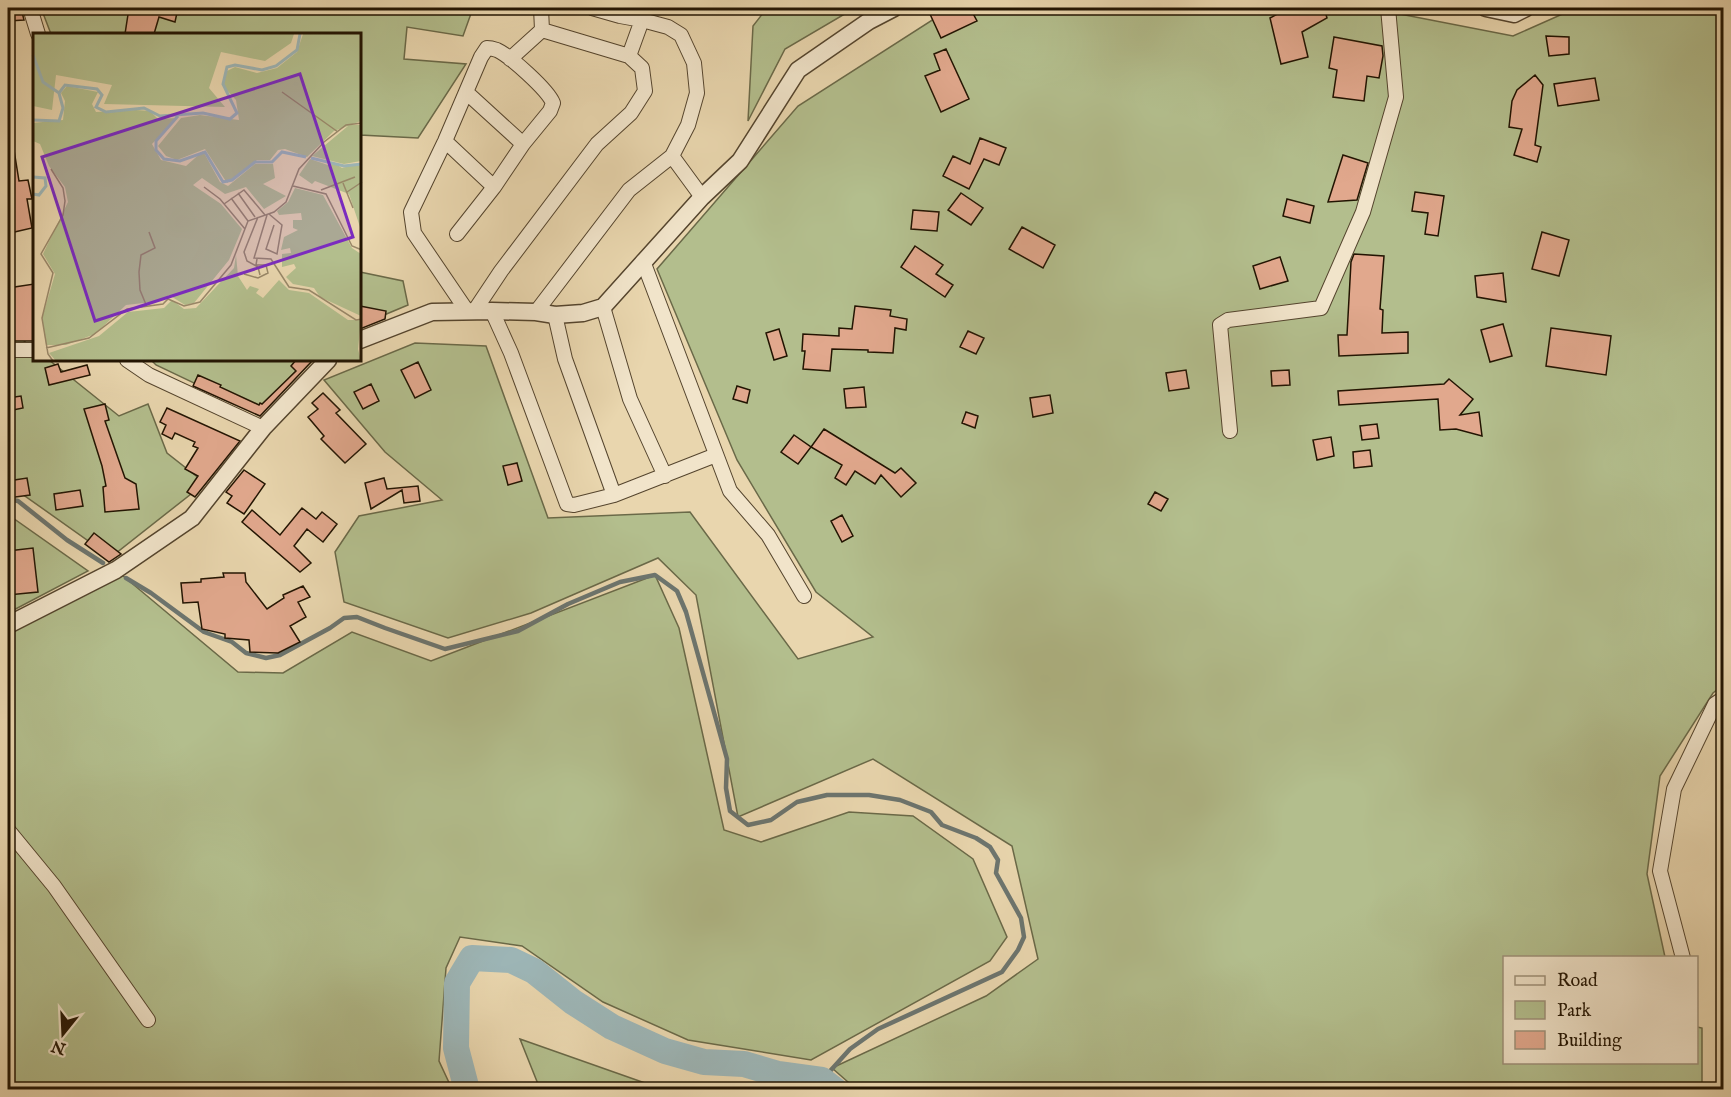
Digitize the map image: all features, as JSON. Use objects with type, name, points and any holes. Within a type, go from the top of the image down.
[{"type":"street","points":[[30,8],[38,33]]},
{"type":"street","points":[[541,8],[542,30]]},
{"type":"street","points":[[536,312],[629,190],[672,156],[688,125],[697,93],[694,63],[681,35],[639,14],[620,16],[592,8]]},
{"type":"street","points":[[362,339],[432,312],[536,312],[555,315],[583,313],[603,307],[702,197],[740,161],[798,70],[869,21],[894,8]]},
{"type":"street","points":[[1230,431],[1220,326],[1228,320],[1321,308],[1364,212],[1396,97],[1388,8]]},
{"type":"street","points":[[1486,8],[1514,14],[1526,8]]},
{"type":"street","points":[[629,56],[639,14]]},
{"type":"street","points":[[478,311],[501,271],[597,144],[632,113],[645,91],[642,68],[629,56],[542,30]]},
{"type":"street","points":[[510,59],[542,30]]},
{"type":"street","points":[[458,234],[494,187],[522,144],[550,111],[553,103],[546,91],[510,59],[495,49],[487,48],[481,57],[411,212],[414,233],[512,353],[567,504],[574,505],[614,495],[716,455]]},
{"type":"street","points":[[466,92],[522,144]]},
{"type":"street","points":[[445,141],[494,187]]},
{"type":"street","points":[[672,156],[702,197]]},
{"type":"street","points":[[643,261],[730,491],[768,535],[804,596]]},
{"type":"street","points":[[603,307],[630,399],[665,476]]},
{"type":"street","points":[[555,315],[565,359],[614,495]]},
{"type":"street","points":[[8,350],[33,350]]},
{"type":"street","points":[[130,362],[150,375],[263,428]]},
{"type":"street","points":[[8,625],[116,570],[192,518],[263,428],[326,362]]},
{"type":"street","points":[[1683,956],[1660,871],[1674,789],[1715,704],[1724,698]]},
{"type":"street","points":[[8,830],[54,886],[148,1020]]},
{"type":"green space","points":[[41,8],[473,8],[463,36],[407,27],[404,59],[466,64],[418,138],[362,135],[362,33],[51,33]]},
{"type":"green space","points":[[767,8],[855,8],[785,49],[748,121],[753,26]]},
{"type":"green space","points":[[951,8],[1228,8],[1232,10],[1241,8],[1369,8],[1513,36],[1576,8],[1723,8],[1723,685],[1713,693],[1660,776],[1647,874],[1665,956],[1503,956],[1503,1064],[1698,1064],[1698,1027],[1702,1028],[1702,1089],[856,1089],[832,1068],[986,996],[1038,959],[1012,846],[873,759],[738,817],[696,595],[658,558],[531,613],[448,638],[344,602],[335,552],[359,516],[442,500],[385,452],[324,380],[415,343],[486,346],[548,518],[690,512],[798,659],[873,637],[816,592],[737,460],[657,269],[798,106]]},
{"type":"green space","points":[[362,272],[403,281],[408,305],[362,324]]},
{"type":"green space","points":[[8,328],[33,348],[33,362],[52,362],[119,416],[148,404],[167,453],[205,483],[111,557],[8,484]]},
{"type":"green space","points":[[153,362],[304,362],[257,413]]},
{"type":"green space","points":[[8,516],[10,516],[88,571],[8,613]]},
{"type":"green space","points":[[122,575],[238,672],[283,673],[352,632],[431,661],[655,575],[679,628],[724,830],[761,842],[849,812],[913,816],[973,859],[1007,937],[990,961],[811,1060],[688,1040],[603,1002],[522,946],[460,937],[446,968],[439,1061],[452,1089],[8,1090],[8,632]]},
{"type":"green space","points":[[520,1039],[662,1089],[540,1089]]},
{"type":"building","points":[[8,8],[21,8],[24,20],[8,21]]},
{"type":"building","points":[[129,8],[178,8],[175,22],[159,17],[154,33],[125,33]]},
{"type":"building","points":[[938,8],[970,8],[977,21],[941,38],[929,12]]},
{"type":"building","points":[[1288,8],[1324,8],[1327,18],[1302,32],[1308,57],[1281,64],[1270,18]]},
{"type":"building","points":[[1546,36],[1569,37],[1569,54],[1549,56]]},
{"type":"building","points":[[1334,37],[1382,46],[1383,56],[1379,78],[1367,76],[1364,101],[1333,97],[1337,70],[1329,68]]},
{"type":"building","points":[[946,49],[969,99],[941,112],[925,76],[940,70],[934,54]]},
{"type":"building","points":[[1535,75],[1543,85],[1535,145],[1541,147],[1537,162],[1514,155],[1522,129],[1509,127],[1512,101],[1517,90]]},
{"type":"building","points":[[1595,78],[1599,100],[1558,106],[1554,84]]},
{"type":"building","points":[[980,138],[1006,148],[999,165],[984,159],[969,189],[943,176],[953,156],[970,164]]},
{"type":"building","points":[[14,150],[19,181],[28,180],[32,199],[27,199],[32,228],[10,233],[8,151]]},
{"type":"building","points":[[1343,155],[1368,163],[1357,200],[1328,202]]},
{"type":"building","points":[[1415,192],[1444,196],[1438,236],[1425,234],[1428,213],[1412,211]]},
{"type":"building","points":[[961,193],[983,208],[971,225],[948,210]]},
{"type":"building","points":[[1287,199],[1314,206],[1310,223],[1283,216]]},
{"type":"building","points":[[913,210],[939,212],[937,231],[911,229]]},
{"type":"building","points":[[1022,227],[1055,245],[1043,268],[1009,249]]},
{"type":"building","points":[[1542,232],[1569,240],[1559,276],[1532,269]]},
{"type":"building","points":[[915,246],[943,265],[936,274],[953,285],[945,297],[901,267]]},
{"type":"building","points":[[1354,254],[1384,256],[1380,309],[1383,310],[1382,333],[1408,332],[1408,353],[1339,356],[1338,335],[1347,335],[1351,262]]},
{"type":"building","points":[[1280,257],[1288,281],[1260,289],[1253,266]]},
{"type":"building","points":[[1503,273],[1506,302],[1477,297],[1475,276]]},
{"type":"building","points":[[33,284],[33,341],[12,341],[10,330],[8,331],[8,307],[10,306],[8,288]]},
{"type":"building","points":[[362,306],[386,311],[385,319],[362,328]]},
{"type":"building","points":[[855,306],[891,310],[890,316],[907,319],[906,330],[895,328],[893,353],[832,349],[830,371],[803,369],[805,351],[802,351],[803,334],[839,336],[839,328],[852,329]]},
{"type":"building","points":[[1503,324],[1512,356],[1490,362],[1481,330]]},
{"type":"building","points":[[1551,328],[1611,336],[1606,375],[1546,366]]},
{"type":"building","points":[[779,329],[787,356],[774,360],[766,333]]},
{"type":"building","points":[[968,331],[984,338],[976,354],[960,347]]},
{"type":"building","points":[[294,362],[311,362],[260,416],[193,386],[198,375],[259,405],[296,371],[291,366]]},
{"type":"building","points":[[418,362],[431,390],[415,398],[401,370]]},
{"type":"building","points":[[58,364],[61,372],[87,365],[90,375],[49,385],[45,368]]},
{"type":"building","points":[[1186,370],[1189,388],[1169,391],[1166,373]]},
{"type":"building","points":[[1289,370],[1290,385],[1272,386],[1271,371]]},
{"type":"building","points":[[1449,379],[1473,399],[1460,415],[1479,412],[1482,436],[1456,429],[1440,430],[1438,399],[1339,405],[1338,391],[1444,384]]},
{"type":"building","points":[[371,384],[379,401],[363,409],[354,392]]},
{"type":"building","points":[[737,386],[750,390],[747,403],[733,399]]},
{"type":"building","points":[[864,387],[866,407],[846,408],[844,389]]},
{"type":"building","points":[[323,393],[340,410],[336,413],[366,444],[345,463],[321,439],[324,436],[308,417],[318,409],[312,403]]},
{"type":"building","points":[[1050,395],[1053,413],[1033,417],[1030,398]]},
{"type":"building","points":[[21,396],[23,408],[8,411],[8,398]]},
{"type":"building","points":[[105,404],[109,420],[105,421],[125,478],[136,484],[139,509],[105,512],[103,487],[106,486],[102,466],[84,409]]},
{"type":"building","points":[[167,408],[240,441],[195,497],[187,492],[198,476],[185,469],[198,448],[193,446],[195,442],[175,433],[172,439],[162,434],[166,425],[160,422]]},
{"type":"building","points":[[966,412],[978,416],[975,428],[962,423]]},
{"type":"building","points":[[1377,424],[1379,438],[1362,440],[1360,426]]},
{"type":"building","points":[[824,429],[895,473],[901,468],[916,483],[901,497],[881,475],[875,484],[855,471],[846,485],[835,478],[842,465],[811,447]]},
{"type":"building","points":[[794,435],[811,447],[798,464],[781,452]]},
{"type":"building","points":[[1331,437],[1334,456],[1317,460],[1313,440]]},
{"type":"building","points":[[1370,450],[1372,466],[1354,468],[1353,452]]},
{"type":"building","points":[[517,463],[522,481],[508,485],[503,466]]},
{"type":"building","points":[[244,470],[265,484],[244,514],[227,503],[232,496],[226,492]]},
{"type":"building","points":[[27,478],[30,495],[8,498],[8,481]]},
{"type":"building","points":[[384,478],[387,489],[418,486],[420,501],[404,503],[402,490],[371,509],[365,483]]},
{"type":"building","points":[[80,490],[83,506],[56,510],[54,494]]},
{"type":"building","points":[[1155,492],[1168,499],[1161,511],[1148,504]]},
{"type":"building","points":[[302,508],[316,519],[322,512],[337,524],[323,542],[307,529],[294,546],[311,563],[300,572],[242,522],[252,510],[280,535]]},
{"type":"building","points":[[842,515],[853,536],[842,542],[831,521]]},
{"type":"building","points":[[94,533],[121,554],[109,562],[85,544]]},
{"type":"building","points":[[33,548],[38,592],[8,595],[8,551]]},
{"type":"building","points":[[223,573],[245,573],[246,582],[267,609],[284,598],[283,595],[303,586],[310,597],[298,602],[306,617],[290,626],[300,642],[278,653],[250,652],[249,640],[225,638],[225,634],[202,629],[198,602],[183,603],[181,583],[224,577]]},
{"type":"waterway","points":[[8,499],[18,501],[67,540],[103,563]]},
{"type":"waterway","points":[[126,578],[151,593],[204,632],[232,642],[246,653],[266,658],[280,655],[344,618],[357,617],[445,649],[518,631],[568,604],[620,582],[655,575],[677,591],[686,612],[727,759],[726,788],[730,811],[748,825],[771,820],[797,802],[827,795],[869,795],[900,800],[931,812],[942,825],[976,838],[990,847],[998,860],[996,873],[1021,918],[1024,937],[1018,950],[1002,972],[878,1029],[850,1049],[822,1080]]},
{"type":"waterway","points":[[467,1090],[456,1048],[457,983],[472,958],[511,960],[534,971],[573,1002],[612,1027],[665,1051],[704,1062],[744,1064],[778,1074],[822,1080],[835,1090]]}]
